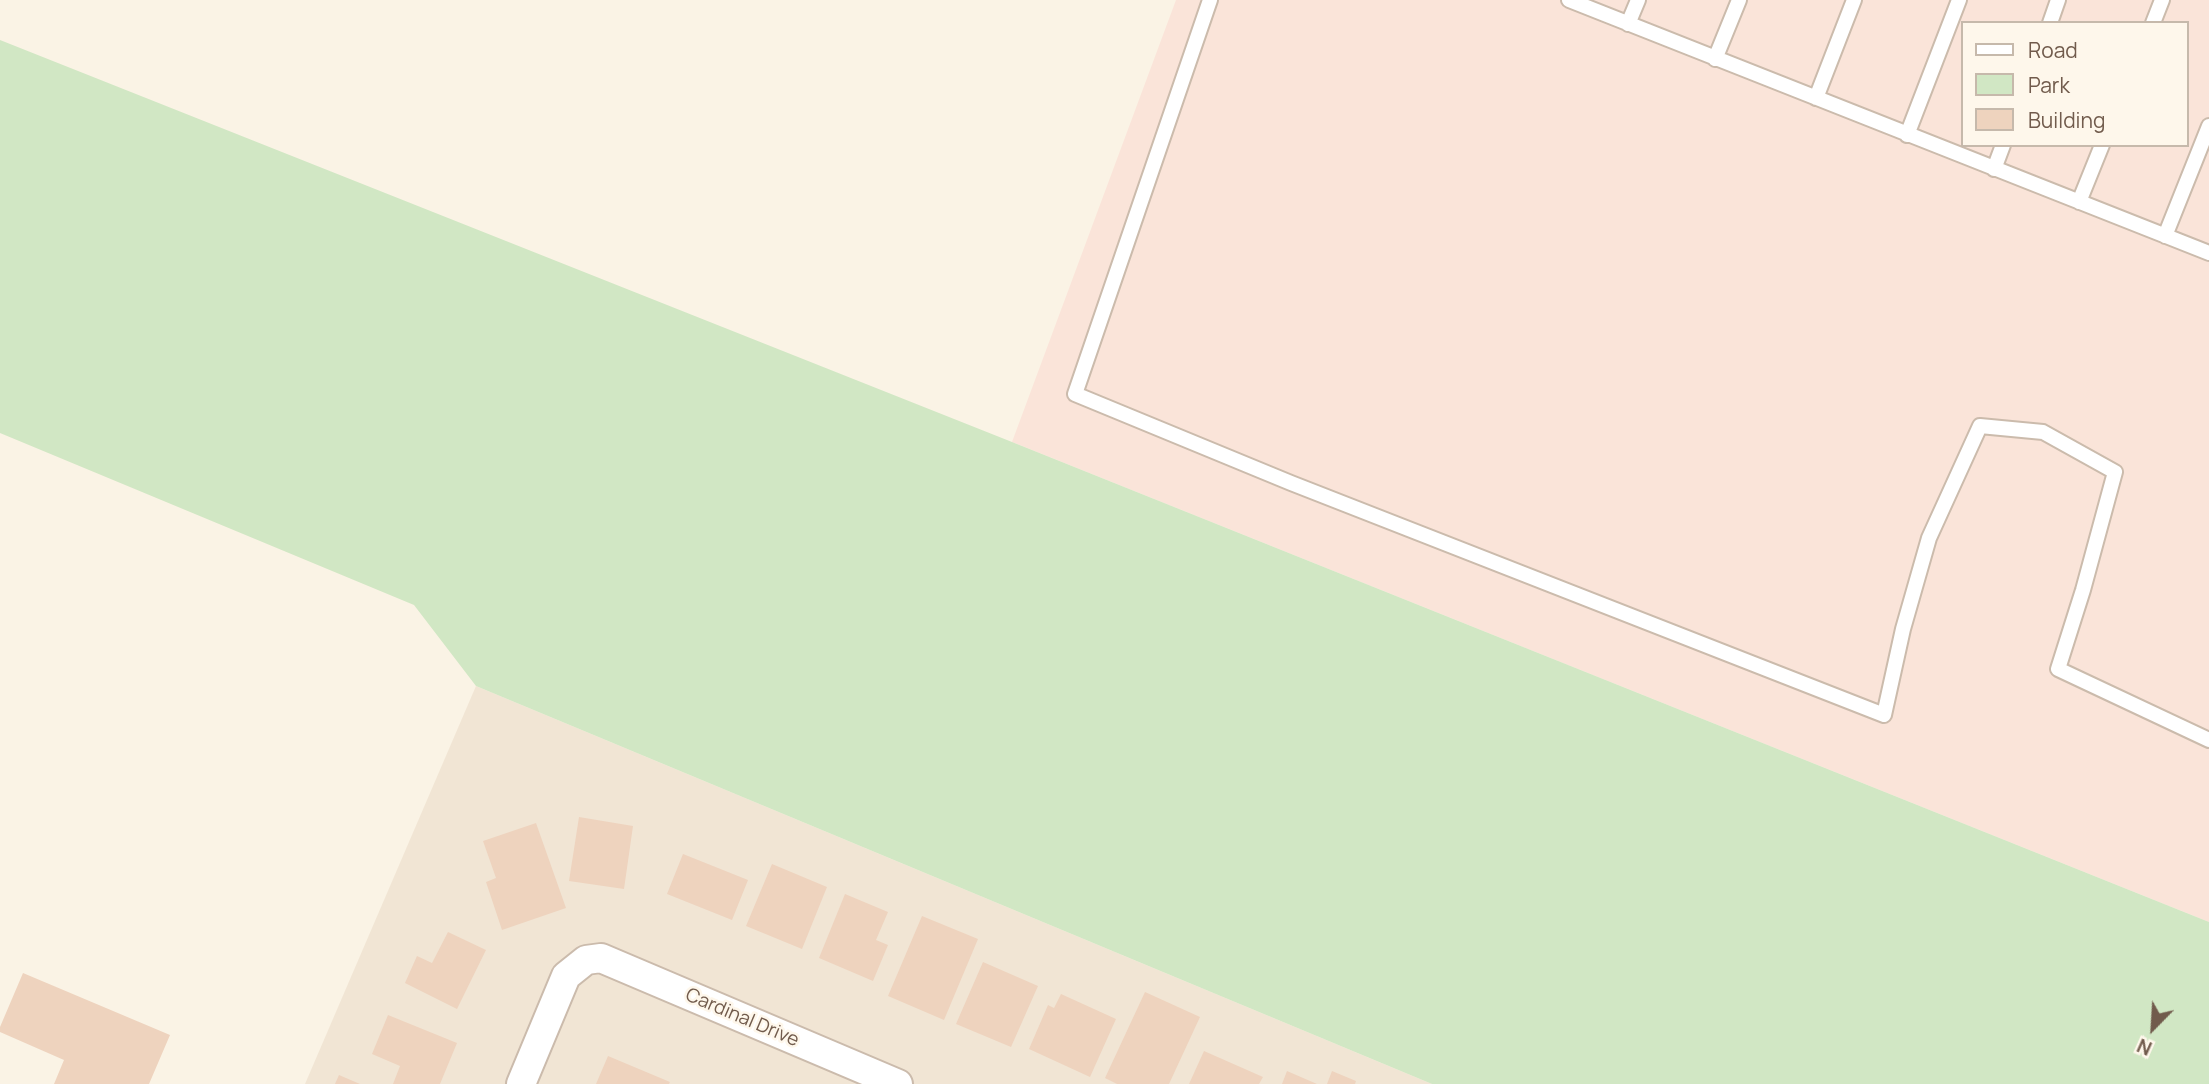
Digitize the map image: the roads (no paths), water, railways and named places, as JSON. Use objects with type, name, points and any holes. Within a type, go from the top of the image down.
[{"type":"street","name":"Cardinal Drive","points":[[520,1084],[566,975],[586,960],[601,958],[898,1084]]},
{"type":"lane","points":[[1210,0],[1074,394],[1303,488],[1884,715],[1903,629],[1929,538],[1980,426],[2043,432],[2115,472],[2058,669],[2209,740]]},
{"type":"lane","points":[[1569,0],[2209,253]]},
{"type":"lane","points":[[1628,24],[1638,0]]},
{"type":"lane","points":[[1715,59],[1739,0]]},
{"type":"lane","points":[[1816,98],[1854,0]]},
{"type":"lane","points":[[1907,135],[1959,0]]},
{"type":"lane","points":[[2051,21],[2058,0]]},
{"type":"lane","points":[[2154,21],[2162,0]]},
{"type":"lane","points":[[2165,236],[2209,126]]},
{"type":"lane","points":[[1994,169],[2002,147]]},
{"type":"lane","points":[[2078,202],[2101,147]]}]
